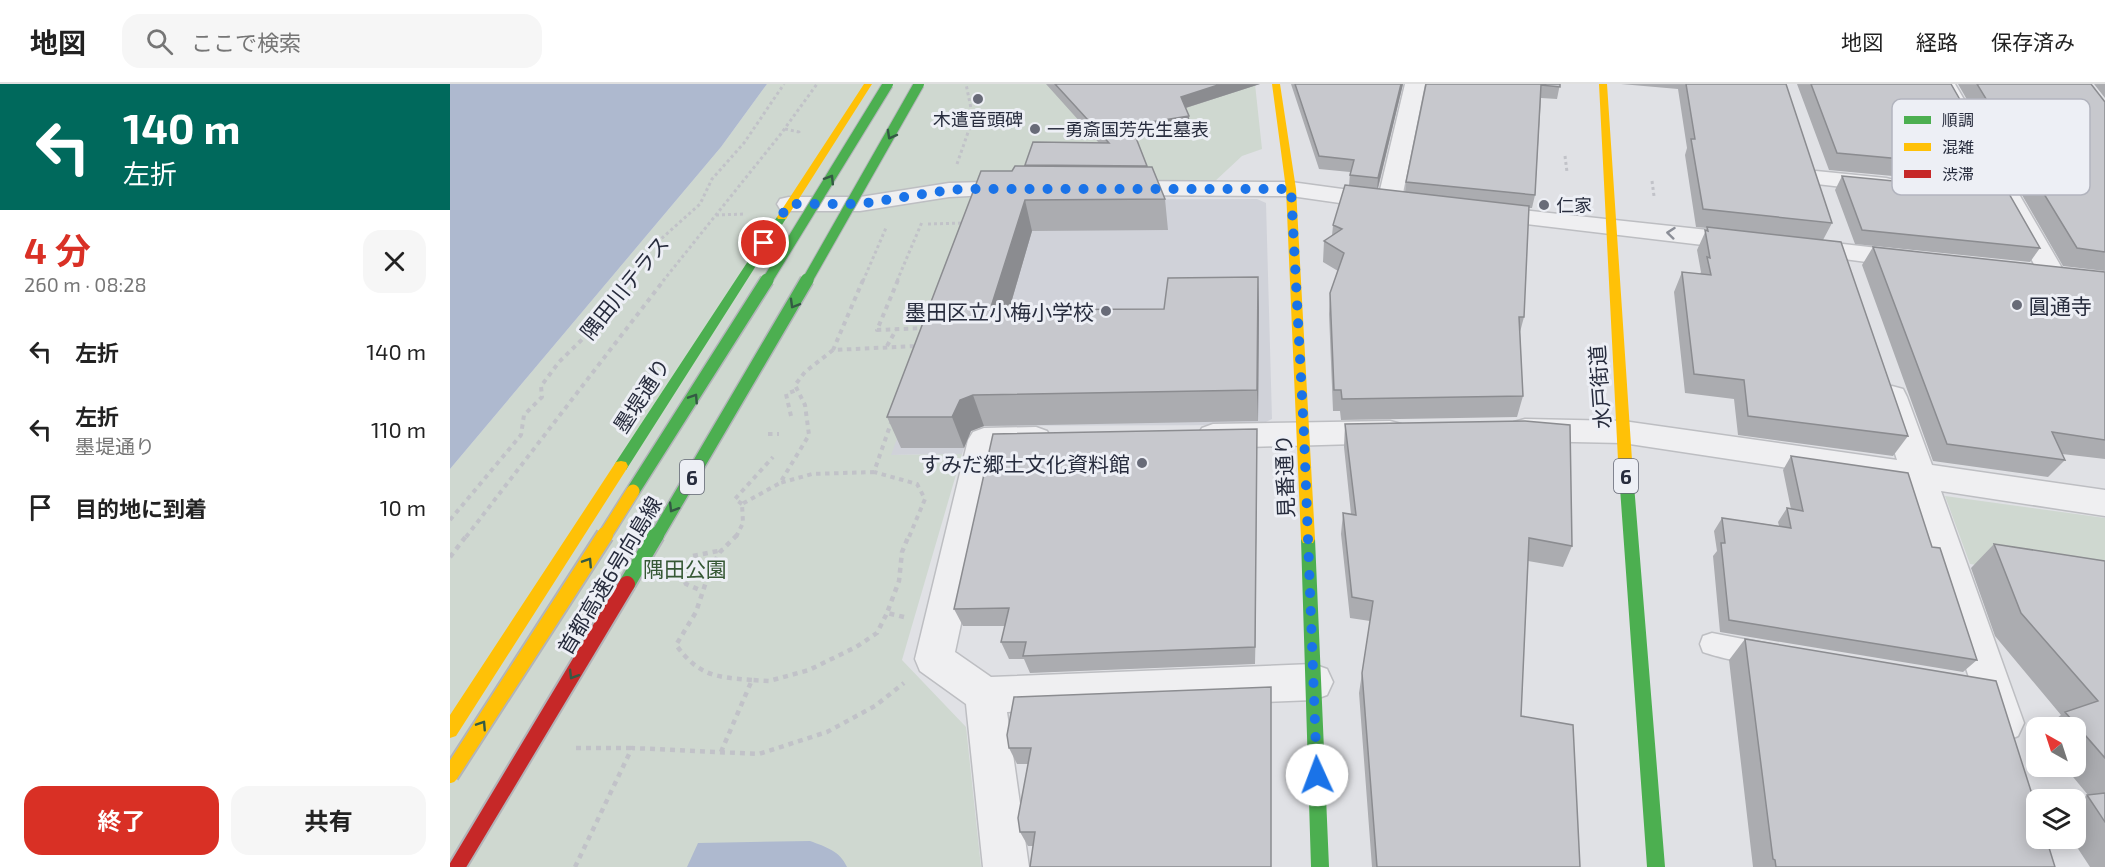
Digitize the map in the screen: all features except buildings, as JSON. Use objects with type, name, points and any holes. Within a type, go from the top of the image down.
[{"type":"main road","name":"墨堤通り","points":[[450,730],[868,84]]},
{"type":"main road","name":"首都高速6号向島線","points":[[450,775],[720,357],[888,84]]},
{"type":"main road","name":"首都高速6号向島線","points":[[457,867],[764,358],[919,84]]},
{"type":"main road","name":"見番通り","points":[[1276,84],[1291,189],[1304,434],[1320,867]]},
{"type":"main road","name":"水戸街道","points":[[1603,84],[1609,226],[1656,867]]},
{"type":"street","points":[[1093,188],[1291,189],[1400,204],[1415,84]]},
{"type":"street","points":[[1945,84],[1952,99]]},
{"type":"street","points":[[1806,147],[1852,285]]},
{"type":"street","points":[[1816,178],[1892,186]]},
{"type":"street","points":[[789,204],[860,204],[949,190],[1045,188]]},
{"type":"street","points":[[1997,195],[2063,276],[2023,272]]},
{"type":"street","points":[[1456,210],[1934,262]]},
{"type":"street","points":[[1884,375],[1919,475],[1981,689],[2011,745]]},
{"type":"street","points":[[1498,430],[1557,429],[1623,432],[2105,503]]},
{"type":"street","points":[[1186,436],[1416,432]]},
{"type":"street","points":[[1067,439],[984,440],[934,659],[985,695],[1313,682]]},
{"type":"street","points":[[985,695],[1006,867]]},
{"type":"lane","points":[[1712,644],[1782,656]]},
{"type":"path","name":"隅田川テラス","points":[[450,520],[521,435],[524,416],[542,397],[541,386],[559,362],[605,317],[651,248],[700,204],[712,179],[744,143],[784,84]]},
{"type":"path","points":[[450,557],[628,325],[780,135],[817,84]]},
{"type":"path","points":[[949,190],[973,118],[966,84]]},
{"type":"path","points":[[1565,156],[1567,172]]},
{"type":"path","points":[[1652,181],[1654,196]]},
{"type":"path","points":[[716,215],[747,214]]},
{"type":"path","points":[[780,483],[809,435],[805,405],[795,386],[805,372],[833,350],[888,223]]},
{"type":"path","points":[[931,328],[877,330],[921,224],[970,223]]},
{"type":"path","points":[[887,346],[896,330]]},
{"type":"path","points":[[833,350],[918,345],[914,356]]},
{"type":"path","points":[[791,416],[786,394],[797,390]]},
{"type":"path","points":[[874,472],[892,419]]},
{"type":"path","points":[[768,434],[779,434]]},
{"type":"path","points":[[742,504],[735,499],[772,458]]},
{"type":"path","points":[[874,472],[917,484],[926,499],[902,552],[899,580],[877,633],[809,670],[769,681],[715,677],[689,664],[676,645],[696,612],[710,570],[723,550],[735,538],[743,523],[742,504],[780,483],[812,474],[874,472]]},
{"type":"path","points":[[688,558],[702,552],[723,550]]},
{"type":"path","points":[[681,567],[681,576],[686,584],[702,591]]},
{"type":"path","points":[[887,613],[941,626]]},
{"type":"path","points":[[574,748],[632,748],[759,754],[827,732],[875,706],[934,659]]},
{"type":"path","points":[[721,752],[752,680]]},
{"type":"path","points":[[575,867],[632,748]]},
{"type":"shaded area","name":"墨田区立小梅小学校","points":[[1257,199],[1266,203],[1272,419],[1260,425],[972,426],[962,454],[890,455],[984,200]]},
{"type":"green space","name":"隅田公園","points":[[767,84],[1255,84],[1262,149],[1242,156],[1213,183],[984,200],[891,455],[962,454],[902,660],[966,727],[981,867],[450,867],[450,469],[721,147]]},
{"type":"green space","points":[[1945,496],[2105,518],[2105,584],[1970,564]]},
{"type":"water","points":[[450,84],[767,84],[721,147],[450,469]]},
{"type":"water","points":[[810,841],[836,853],[847,867],[687,867],[698,843]]},
{"type":"traffic: fast","points":[[633,491],[720,357],[888,84]]},
{"type":"traffic: fast","points":[[627,584],[763,358],[919,84]]},
{"type":"traffic: fast","points":[[621,466],[782,217]]},
{"type":"traffic: fast","points":[[1625,460],[1656,867]]},
{"type":"traffic: fast","points":[[1308,539],[1320,867]]},
{"type":"traffic: slow","points":[[782,217],[868,84]]},
{"type":"traffic: slow","points":[[1276,84],[1291,189],[1308,539]]},
{"type":"traffic: slow","points":[[1603,84],[1625,460]]},
{"type":"traffic: slow","points":[[450,730],[621,466]]},
{"type":"traffic: slow","points":[[450,775],[633,491]]},
{"type":"traffic: jam","points":[[457,867],[627,584]]},
{"type":"place","name":"木遣音頭碑","points":[[978,99]]},
{"type":"place","name":"一勇斎国芳先生墓表","points":[[1035,129]]},
{"type":"place","name":"仁家","points":[[1544,205]]},
{"type":"place","name":"圓通寺","points":[[2017,305]]},
{"type":"place","name":"墨田区立小梅小学校","points":[[1106,311]]},
{"type":"place","name":"すみだ郷土文化資料館","points":[[1142,463]]},
{"type":"route","points":[[764,243],[789,204],[860,204],[967,189],[1291,189],[1304,434],[1317,775]]}]
